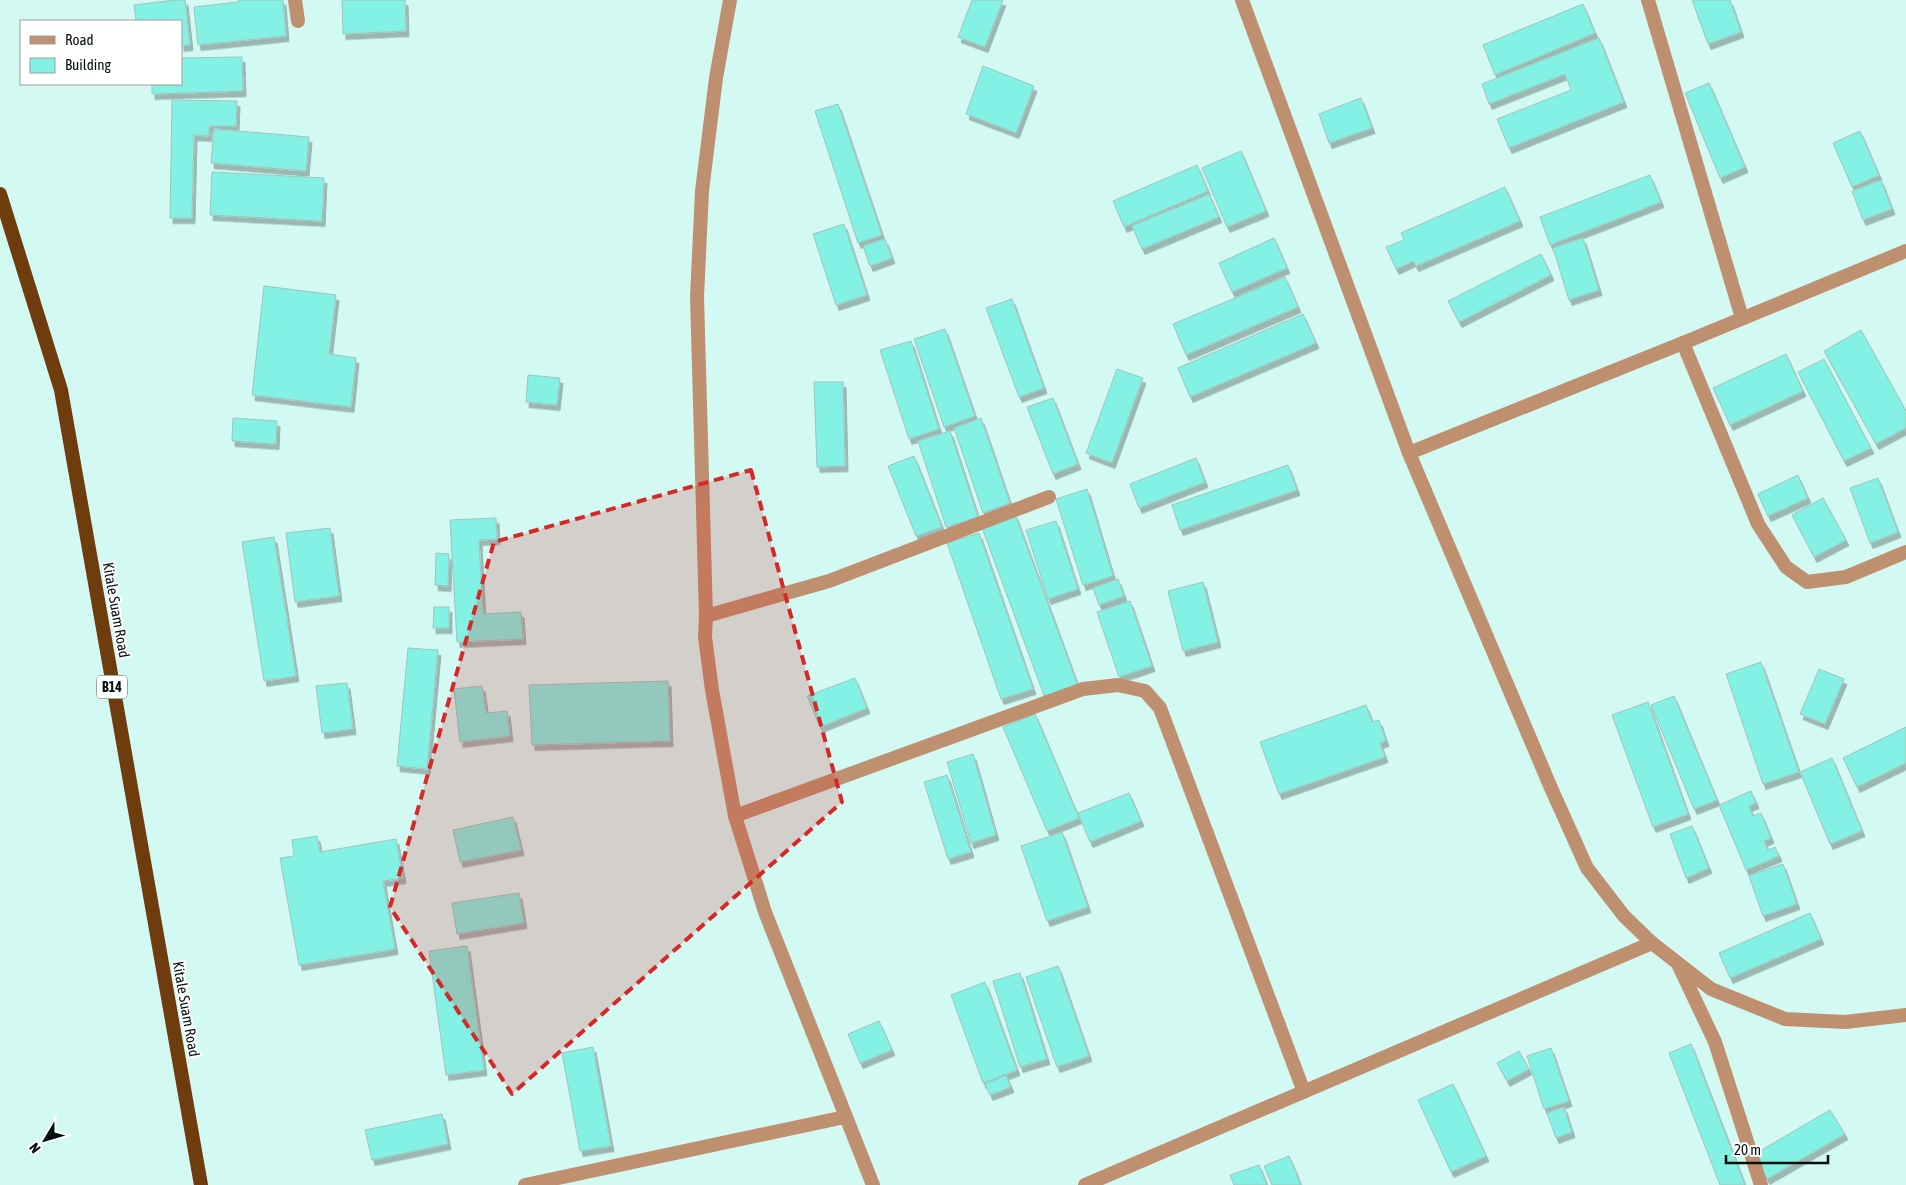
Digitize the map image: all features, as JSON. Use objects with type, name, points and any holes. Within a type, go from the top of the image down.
[{"type":"highway","name":"Kitale Suam Road","points":[[0,194],[61,390],[201,1185]]},
{"type":"street","points":[[295,0],[298,20]]},
{"type":"street","points":[[730,0],[716,78],[702,191],[697,297],[705,637],[712,690],[735,816],[765,912],[873,1185]]},
{"type":"street","points":[[1242,0],[1409,453],[1587,868],[1624,916],[1652,942],[1710,989],[1785,1019],[1846,1022],[1906,1015]]},
{"type":"street","points":[[1648,0],[1742,318]]},
{"type":"street","points":[[1409,453],[1906,251]]},
{"type":"street","points":[[1683,343],[1758,524],[1786,567],[1807,582],[1846,577],[1906,552]]},
{"type":"street","points":[[706,616],[830,581],[1049,496]]},
{"type":"street","points":[[735,816],[1083,689],[1118,684],[1145,691],[1160,708],[1304,1092]]},
{"type":"street","points":[[1085,1185],[1652,942]]},
{"type":"street","points":[[1677,962],[1715,1042],[1761,1185]]},
{"type":"street","points":[[525,1185],[845,1117]]},
{"type":"highlighted area","points":[[751,470],[842,802],[512,1094],[390,907],[494,542]]},
{"type":"building","points":[[185,0],[190,45],[182,46],[182,20],[136,20],[134,5]]},
{"type":"building","points":[[238,0],[283,0],[286,36],[198,45],[194,7],[238,2]]},
{"type":"building","points":[[342,0],[405,0],[406,31],[343,34]]},
{"type":"building","points":[[972,0],[1003,0],[985,47],[958,37]]},
{"type":"building","points":[[1692,0],[1730,0],[1741,32],[1708,44]]},
{"type":"building","points":[[1583,4],[1595,33],[1495,75],[1483,45]]},
{"type":"building","points":[[1599,38],[1624,102],[1509,148],[1497,119],[1571,90],[1565,74],[1489,104],[1482,84]]},
{"type":"building","points":[[242,57],[243,91],[152,94],[152,85],[182,85],[182,58]]},
{"type":"building","points":[[983,66],[1034,86],[1016,133],[966,114]]},
{"type":"building","points":[[1709,83],[1745,167],[1720,178],[1685,93]]},
{"type":"building","points":[[1361,98],[1372,128],[1329,143],[1319,114]]},
{"type":"building","points":[[172,100],[237,101],[236,126],[209,126],[209,136],[194,135],[192,218],[170,218]]},
{"type":"building","points":[[838,104],[882,235],[858,243],[815,111]]},
{"type":"building","points":[[214,129],[309,137],[306,171],[211,163]]},
{"type":"building","points":[[1860,131],[1879,175],[1852,187],[1833,143]]},
{"type":"building","points":[[1241,151],[1266,211],[1227,227],[1202,168]]},
{"type":"building","points":[[1197,165],[1208,191],[1124,227],[1113,201]]},
{"type":"building","points":[[212,172],[324,178],[322,221],[210,215]]},
{"type":"building","points":[[1650,175],[1661,202],[1550,245],[1540,217]]},
{"type":"building","points":[[1881,180],[1892,209],[1863,220],[1852,191]]},
{"type":"building","points":[[1505,187],[1520,221],[1416,266],[1413,261],[1396,269],[1386,247],[1404,240],[1401,233]]},
{"type":"building","points":[[1209,194],[1219,217],[1142,249],[1132,226]]},
{"type":"building","points":[[844,224],[867,295],[836,305],[813,234]]},
{"type":"building","points":[[1274,238],[1287,268],[1232,292],[1219,263]]},
{"type":"building","points":[[1583,238],[1599,290],[1569,300],[1553,248]]},
{"type":"building","points":[[885,239],[892,258],[870,266],[863,246]]},
{"type":"building","points":[[1541,254],[1551,275],[1459,322],[1448,301]]},
{"type":"building","points":[[1285,277],[1298,307],[1186,355],[1173,324]]},
{"type":"building","points":[[264,286],[336,295],[329,354],[356,358],[351,407],[252,395]]},
{"type":"building","points":[[1012,299],[1044,388],[1019,397],[986,308]]},
{"type":"building","points":[[1303,314],[1316,343],[1190,397],[1178,368]]},
{"type":"building","points":[[945,329],[975,416],[944,427],[914,339]]},
{"type":"building","points":[[1861,330],[1906,411],[1906,428],[1876,444],[1824,351]]},
{"type":"building","points":[[911,341],[939,429],[909,439],[880,350]]},
{"type":"building","points":[[1786,354],[1803,391],[1730,425],[1713,388]]},
{"type":"building","points":[[1824,359],[1871,448],[1844,461],[1798,372]]},
{"type":"building","points":[[1117,369],[1143,378],[1112,463],[1086,453]]},
{"type":"building","points":[[528,375],[560,378],[557,405],[526,402]]},
{"type":"building","points":[[814,382],[843,382],[845,466],[817,467]]},
{"type":"building","points":[[1053,398],[1078,464],[1053,474],[1027,407]]},
{"type":"building","points":[[233,418],[277,421],[276,444],[232,441]]},
{"type":"building","points":[[981,418],[1010,503],[983,513],[954,428]]},
{"type":"building","points":[[950,431],[978,517],[946,527],[918,441]]},
{"type":"building","points":[[914,456],[942,527],[916,536],[888,466]]},
{"type":"building","points":[[1196,458],[1205,482],[1139,508],[1130,484]]},
{"type":"building","points":[[1288,465],[1297,490],[1180,530],[1172,505]]},
{"type":"building","points":[[1798,475],[1808,498],[1768,516],[1758,494]]},
{"type":"building","points":[[1878,478],[1898,532],[1870,543],[1850,488]]},
{"type":"building","points":[[1087,489],[1113,576],[1083,585],[1056,499]]},
{"type":"building","points":[[1823,498],[1846,540],[1814,557],[1792,515]]},
{"type":"building","points":[[1015,514],[1078,686],[1045,698],[981,525]]},
{"type":"building","points":[[496,518],[497,539],[479,540],[483,614],[521,612],[523,639],[457,642],[450,520]]},
{"type":"building","points":[[1056,521],[1078,589],[1048,599],[1026,530]]},
{"type":"building","points":[[330,528],[339,596],[295,602],[286,533]]},
{"type":"building","points":[[979,533],[1033,689],[1001,699],[947,543]]},
{"type":"building","points":[[274,537],[296,676],[264,681],[242,542]]},
{"type":"building","points":[[436,553],[449,554],[448,586],[435,585]]},
{"type":"building","points":[[1118,579],[1124,596],[1099,605],[1093,588]]},
{"type":"building","points":[[1203,582],[1218,642],[1183,651],[1168,591]]},
{"type":"building","points":[[1130,601],[1152,666],[1119,677],[1097,612]]},
{"type":"building","points":[[434,607],[449,607],[449,628],[433,628]]},
{"type":"building","points":[[408,648],[438,650],[427,769],[397,766]]},
{"type":"building","points":[[1761,662],[1799,772],[1763,784],[1726,674]]},
{"type":"building","points":[[1819,669],[1844,679],[1825,724],[1800,714]]},
{"type":"building","points":[[855,678],[867,708],[820,727],[807,696]]},
{"type":"building","points":[[668,681],[670,741],[532,745],[529,685]]},
{"type":"building","points":[[347,683],[353,729],[322,733],[316,686]]},
{"type":"building","points":[[482,686],[486,713],[507,711],[510,736],[460,742],[454,689]]},
{"type":"building","points":[[1674,696],[1717,800],[1694,809],[1651,705]]},
{"type":"building","points":[[1648,702],[1688,814],[1653,827],[1612,715]]},
{"type":"building","points":[[1366,705],[1372,722],[1379,720],[1386,741],[1380,743],[1385,757],[1279,794],[1260,742]]},
{"type":"building","points":[[1035,714],[1079,818],[1047,831],[1003,727]]},
{"type":"building","points":[[1906,727],[1906,763],[1857,787],[1843,758]]},
{"type":"building","points":[[973,754],[996,835],[971,843],[947,762]]},
{"type":"building","points":[[1832,758],[1862,831],[1830,844],[1800,772]]},
{"type":"building","points":[[947,775],[971,852],[948,859],[924,782]]},
{"type":"building","points":[[1751,791],[1756,803],[1749,806],[1753,816],[1761,813],[1771,838],[1764,841],[1768,850],[1775,847],[1779,856],[1746,870],[1719,805]]},
{"type":"building","points":[[1129,793],[1141,821],[1090,842],[1078,813]]},
{"type":"building","points":[[513,817],[521,850],[460,862],[453,830]]},
{"type":"building","points":[[1692,826],[1709,868],[1686,878],[1670,834]]},
{"type":"building","points":[[1062,832],[1088,907],[1047,921],[1021,846]]},
{"type":"building","points":[[317,836],[320,852],[396,839],[403,878],[383,881],[395,949],[299,965],[280,858],[294,856],[292,840]]},
{"type":"building","points":[[1783,864],[1797,904],[1763,916],[1749,876]]},
{"type":"building","points":[[519,893],[524,923],[457,934],[452,903]]},
{"type":"building","points":[[1810,913],[1821,939],[1730,978],[1719,953]]},
{"type":"building","points":[[467,946],[484,1070],[446,1075],[429,951]]},
{"type":"building","points":[[1058,966],[1089,1056],[1057,1067],[1026,977]]},
{"type":"building","points":[[1020,973],[1047,1059],[1020,1067],[993,981]]},
{"type":"building","points":[[985,982],[1017,1070],[983,1083],[951,995]]},
{"type":"building","points":[[879,1021],[892,1050],[860,1063],[848,1034]]},
{"type":"building","points":[[1691,1044],[1745,1185],[1720,1185],[1669,1053]]},
{"type":"building","points":[[593,1047],[611,1146],[580,1151],[562,1053]]},
{"type":"building","points":[[1551,1048],[1569,1101],[1544,1109],[1527,1056]]},
{"type":"building","points":[[1519,1051],[1529,1069],[1507,1081],[1497,1063]]},
{"type":"building","points":[[1006,1075],[1011,1087],[990,1095],[985,1084]]},
{"type":"building","points":[[1453,1084],[1486,1156],[1451,1172],[1418,1100]]},
{"type":"building","points":[[1564,1107],[1572,1132],[1556,1138],[1547,1113]]},
{"type":"building","points":[[1830,1110],[1845,1134],[1767,1179],[1753,1155]]},
{"type":"building","points":[[442,1114],[448,1144],[372,1160],[365,1130]]},
{"type":"building","points":[[1289,1156],[1301,1185],[1272,1185],[1264,1166]]},
{"type":"building","points":[[1259,1165],[1267,1185],[1234,1185],[1230,1175]]}]
